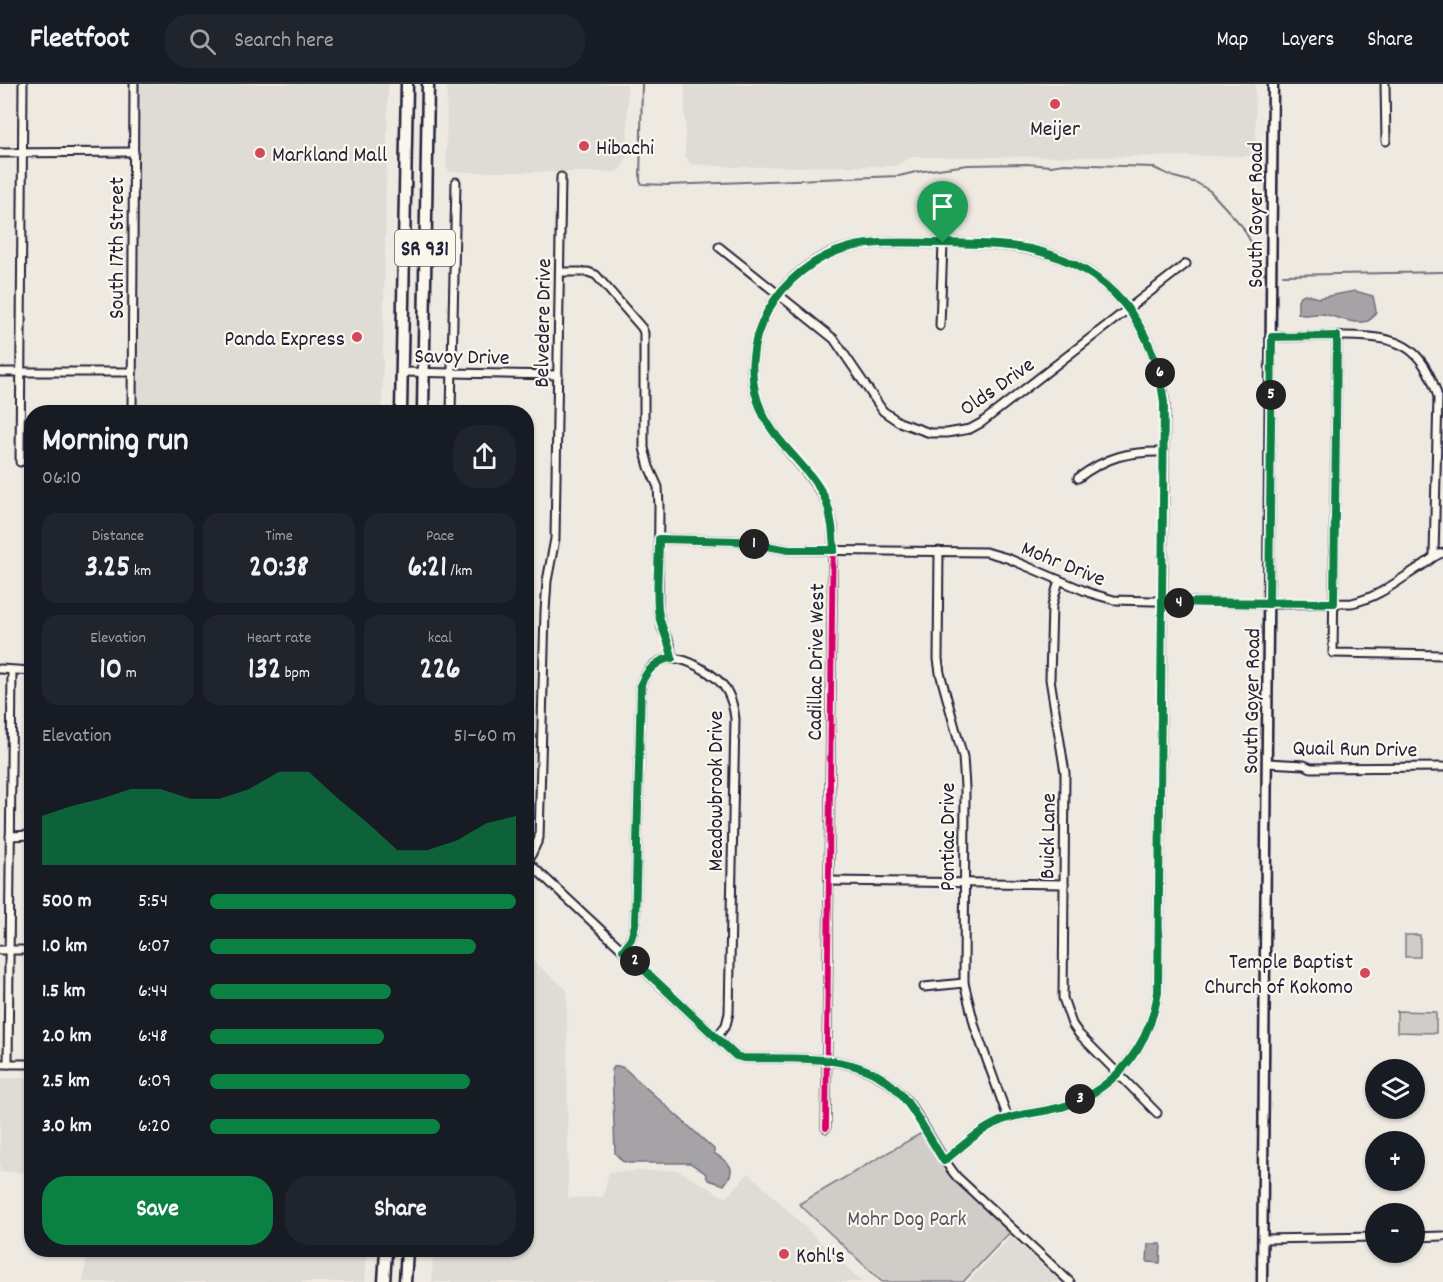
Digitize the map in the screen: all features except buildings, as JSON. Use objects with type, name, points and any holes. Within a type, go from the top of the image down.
[{"type":"main road","name":"SR 931","points":[[401,405],[407,84]]},
{"type":"main road","name":"SR 931","points":[[423,405],[428,84]]},
{"type":"main road","points":[[384,1282],[386,1257]]},
{"type":"main road","points":[[405,1282],[407,1257]]},
{"type":"street","points":[[20,462],[23,84]]},
{"type":"street","name":"South 17th Street","points":[[132,405],[134,84]]},
{"type":"street","name":"South Goyer Road","points":[[1262,1282],[1273,84]]},
{"type":"street","points":[[1385,84],[1386,141]]},
{"type":"street","points":[[0,153],[134,152]]},
{"type":"street","name":"Belvedere Drive","points":[[534,848],[539,838],[545,611],[547,581],[554,547],[556,502],[561,177]]},
{"type":"street","points":[[452,405],[456,182]]},
{"type":"street","points":[[940,326],[943,243]]},
{"type":"street","name":"Cadillac Drive West","points":[[826,1128],[833,526],[825,500],[816,485],[772,431],[761,411],[754,389],[752,369],[756,339],[763,317],[777,294],[799,272],[839,250],[876,244],[943,243],[1028,249],[1057,256],[1084,270],[1108,287],[1129,308],[1152,349],[1161,378],[1164,403],[1164,452],[1158,992],[1149,1028],[1137,1052],[1119,1074],[1090,1094],[1066,1105],[1008,1118],[980,1132],[944,1161]]},
{"type":"street","name":"Olds Drive","points":[[719,247],[834,339],[884,411],[899,422],[930,433],[970,429],[981,423],[1186,264]]},
{"type":"street","points":[[560,272],[588,272],[596,275],[642,328],[645,345],[644,448],[658,487],[658,610],[662,628],[670,644],[672,658],[666,658],[651,668],[641,684],[635,925],[631,939],[623,950]]},
{"type":"street","points":[[1272,337],[1337,336],[1393,339],[1409,349],[1424,363],[1441,397],[1434,555]]},
{"type":"street","points":[[1337,336],[1333,653],[1443,655]]},
{"type":"street","points":[[0,372],[132,372]]},
{"type":"street","name":"Savoy Drive","points":[[402,372],[558,375]]},
{"type":"street","points":[[1078,478],[1095,466],[1115,457],[1136,453],[1164,452]]},
{"type":"street","name":"Mohr Drive","points":[[659,539],[738,541],[789,550],[986,552],[1114,600],[1269,604],[1352,603],[1370,599],[1392,587],[1434,555],[1443,553]]},
{"type":"street","name":"Pontiac Drive","points":[[939,551],[938,659],[963,757],[965,787],[964,982],[975,1027],[1008,1118]]},
{"type":"street","name":"Buick Lane","points":[[1059,580],[1052,606],[1050,679],[1065,772],[1062,981],[1066,1010],[1079,1034],[1158,1113]]},
{"type":"street","name":"Meadowbrook Drive","points":[[672,658],[686,660],[711,673],[726,689],[733,703],[735,719],[729,1013],[726,1025],[717,1037]]},
{"type":"street","points":[[0,669],[24,671]]},
{"type":"street","points":[[12,671],[4,1064],[24,1064]]},
{"type":"street","name":"Quail Run Drive","points":[[1267,763],[1304,765],[1311,768],[1443,767]]},
{"type":"street","points":[[10,836],[24,835]]},
{"type":"street","points":[[534,867],[736,1056],[847,1064],[868,1070],[897,1090],[957,1177],[1071,1282]]},
{"type":"street","points":[[829,881],[1064,884]]},
{"type":"street","points":[[0,950],[24,950]]},
{"type":"street","points":[[924,987],[964,982]]},
{"type":"street","points":[[1425,1237],[1443,1236]]},
{"type":"street","points":[[1263,1239],[1365,1237]]},
{"type":"shaded area","points":[[138,84],[388,84],[382,405],[136,405]]},
{"type":"shaded area","points":[[447,84],[627,84],[628,155],[620,170],[614,172],[450,172],[446,167]]},
{"type":"shaded area","points":[[683,84],[1255,84],[1256,156],[912,157],[894,166],[733,167],[691,164],[685,156],[685,88]]},
{"type":"shaded area","points":[[1355,291],[1373,296],[1376,311],[1367,321],[1352,322],[1328,315],[1298,313],[1298,300],[1305,294],[1318,298]]},
{"type":"shaded area","points":[[534,962],[567,990],[568,1198],[603,1197],[609,1172],[678,1170],[726,1198],[749,1173],[862,1282],[432,1282],[433,1257],[534,1257]]},
{"type":"shaded area","points":[[618,1066],[624,1068],[714,1149],[714,1153],[728,1163],[731,1174],[724,1185],[708,1180],[705,1173],[690,1163],[622,1161],[615,1153],[612,1070]]},
{"type":"shaded area","points":[[0,1078],[24,1078],[24,1172],[0,1172]]},
{"type":"shaded area","points":[[1011,1237],[1061,1282],[968,1282]]},
{"type":"shaded area","points":[[1148,1244],[1161,1244],[1160,1263],[1147,1262]]},
{"type":"shaded area","points":[[88,1257],[367,1257],[365,1282],[83,1282]]},
{"type":"green space","points":[[1405,935],[1420,935],[1420,957],[1405,957]]},
{"type":"green space","points":[[1397,1011],[1436,1012],[1436,1033],[1397,1032]]},
{"type":"green space","name":"Mohr Dog Park","points":[[925,1131],[944,1161],[1013,1229],[963,1282],[882,1282],[799,1204]]},
{"type":"waterway","points":[[642,84],[640,181],[642,184],[668,185],[899,176],[968,165],[1051,166],[1064,164],[1152,167],[1174,177],[1197,183],[1210,191],[1242,226],[1264,274]]},
{"type":"waterway","points":[[1283,275],[1443,272]]},
{"type":"cycle path","points":[[826,1128],[833,526],[828,506],[821,492],[776,436],[761,411],[753,383],[752,368],[755,347],[760,327],[781,291],[812,263],[831,253],[862,245],[894,243],[971,244],[1027,249],[1055,256],[1081,268],[1103,283],[1122,302],[1138,324],[1150,348],[1165,403],[1158,991],[1154,1010],[1140,1045],[1117,1075],[1102,1087],[1068,1105],[1016,1116],[991,1125],[944,1161]]},
{"type":"place","name":"Meijer","points":[[1055,104]]},
{"type":"place","name":"Hibachi","points":[[584,146]]},
{"type":"place","name":"Markland Mall","points":[[260,153]]},
{"type":"place","name":"Panda Express","points":[[357,337]]},
{"type":"place","name":"Temple Baptist Church of Kokomo","points":[[1365,973]]},
{"type":"place","name":"Kohl's","points":[[784,1254]]},
{"type":"route","points":[[943,243],[876,244],[839,250],[799,272],[777,294],[763,317],[756,339],[752,369],[754,389],[761,411],[772,431],[816,485],[825,500],[833,526],[834,550],[789,550],[738,541],[659,539],[658,610],[662,628],[670,644],[672,658],[666,658],[651,668],[641,684],[635,925],[631,939],[623,950],[736,1056],[827,1061],[868,1070],[897,1090],[944,1161],[980,1132],[1008,1118],[1066,1105],[1112,1080],[1137,1052],[1149,1028],[1158,992],[1162,602],[1269,604],[1334,603],[1337,336],[1272,337],[1269,604],[1216,603],[1162,602],[1164,403],[1161,378],[1152,349],[1138,322],[1129,308],[1108,287],[1071,262],[1057,256],[1028,249],[943,243]]}]
